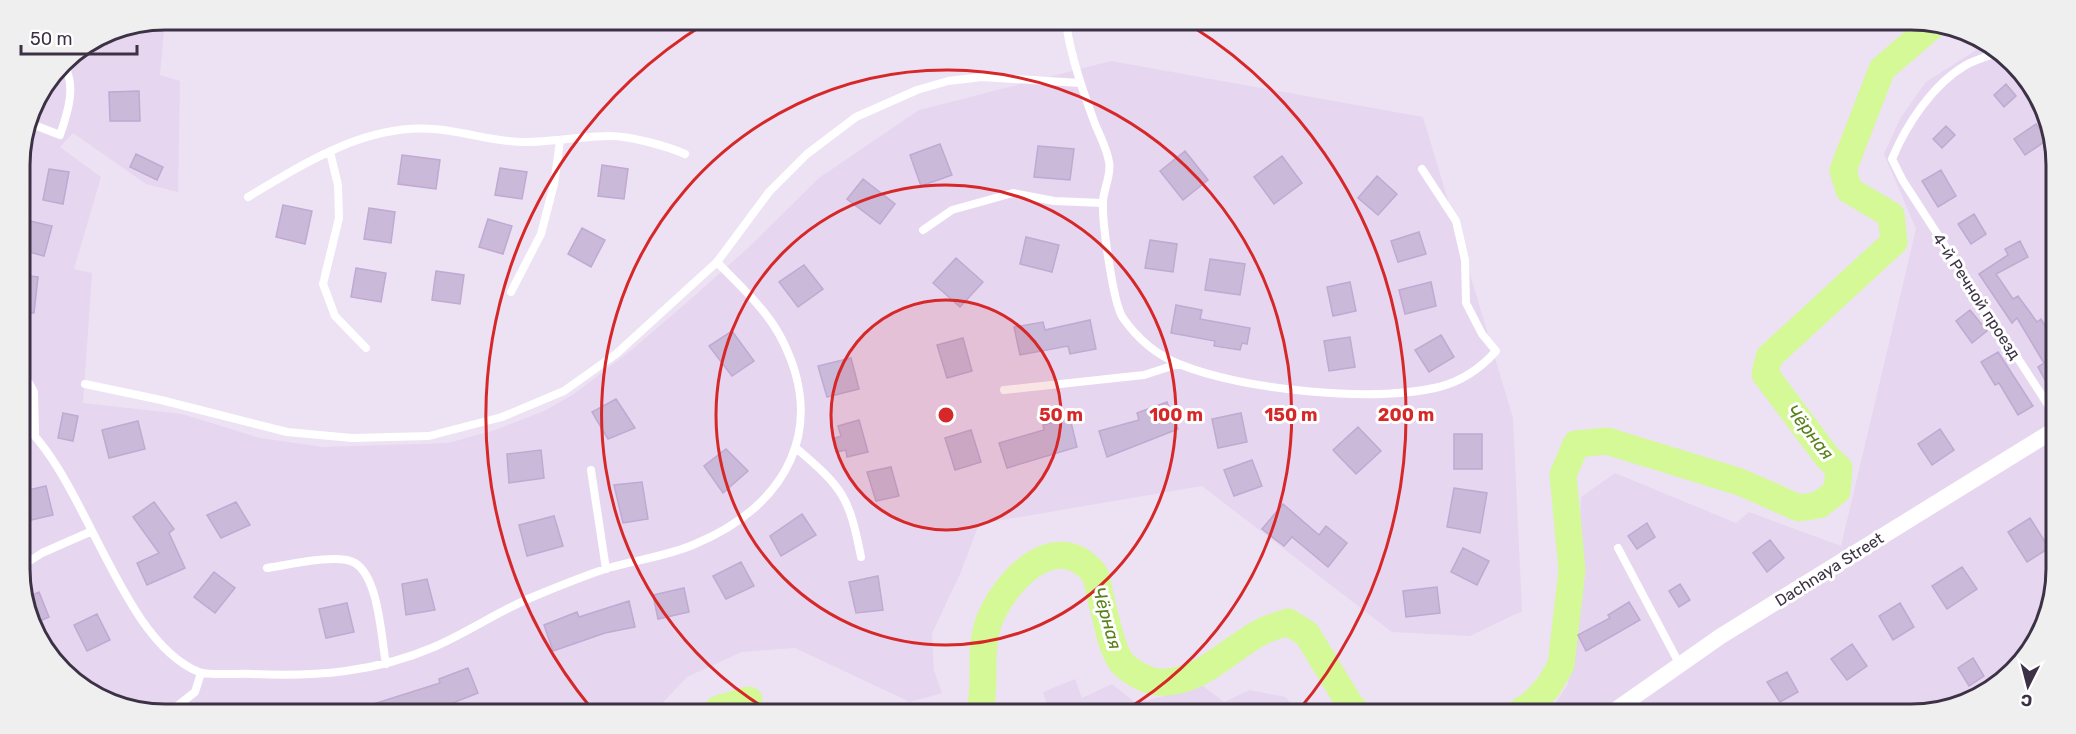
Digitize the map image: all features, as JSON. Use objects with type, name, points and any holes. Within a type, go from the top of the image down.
[{"type":"street","name":"Dachnaya Street","points":[[1624,704],[1720,636],[2046,435]]},
{"type":"lane","points":[[1068,30],[1080,83],[1110,164],[1103,203],[1121,317],[1149,347],[1178,364],[1288,390],[1368,393],[1439,387],[1463,378],[1484,364],[1496,351],[1482,334],[1466,303],[1466,260],[1456,221],[1422,169]]},
{"type":"lane","name":"4-й Речной проезд","points":[[1990,56],[1965,65],[1935,91],[1901,137],[1892,159],[1903,181],[2046,402]]},
{"type":"lane","points":[[36,126],[60,135],[68,110],[71,83],[67,72]]},
{"type":"lane","points":[[85,384],[161,400],[287,432],[352,438],[429,436],[501,417],[564,391],[616,354],[717,262],[769,192],[807,154],[856,117],[917,90],[948,81],[982,77],[1080,83]]},
{"type":"lane","points":[[248,197],[330,152],[376,133],[409,129],[434,129],[519,142],[612,136],[686,154]]},
{"type":"lane","points":[[511,292],[541,234],[554,183],[560,141]]},
{"type":"lane","points":[[330,152],[338,185],[339,218],[323,284],[335,316],[366,348]]},
{"type":"lane","points":[[924,230],[952,210],[1013,193],[1054,201],[1103,203]]},
{"type":"lane","points":[[30,430],[57,467],[131,603],[153,635],[169,651],[201,672],[290,676],[333,674],[386,664],[434,647],[533,597],[606,569],[692,546],[733,526],[762,504],[783,477],[796,448],[799,387],[780,336],[764,311],[717,262]]},
{"type":"lane","points":[[1004,390],[1144,375],[1178,364]]},
{"type":"lane","points":[[30,385],[34,392],[35,434]]},
{"type":"lane","points":[[796,448],[834,480],[844,497],[854,524],[861,556]]},
{"type":"lane","points":[[591,470],[606,569]]},
{"type":"lane","points":[[30,561],[42,553],[92,531]]},
{"type":"lane","points":[[1618,548],[1680,665]]},
{"type":"lane","points":[[267,568],[329,559],[354,562],[370,579],[386,664]]},
{"type":"lane","points":[[180,704],[195,692],[201,672]]},
{"type":"shaded area","points":[[164,30],[160,75],[180,81],[178,192],[146,184],[73,133],[60,147],[101,177],[74,269],[92,273],[83,403],[182,414],[260,438],[323,447],[448,443],[495,430],[544,411],[574,394],[634,348],[748,248],[819,178],[919,110],[1111,61],[1423,117],[1513,418],[1522,611],[1470,636],[1392,632],[1202,486],[979,524],[960,574],[932,633],[934,670],[942,693],[910,702],[795,648],[742,652],[687,677],[662,704],[165,704],[147,703],[121,697],[105,690],[76,671],[63,658],[44,629],[37,613],[31,587],[30,569],[30,156],[40,113],[53,90],[69,69],[97,48],[113,40],[147,31]]},
{"type":"shaded area","points":[[1979,49],[2000,63],[2013,76],[2028,97],[2041,130],[2046,165],[2046,569],[2045,587],[2039,613],[2032,629],[2014,656],[1998,656],[1998,672],[1979,686],[1963,694],[1920,704],[1555,704],[1568,684],[1578,586],[1581,497],[1615,473],[1736,523],[1749,512],[1841,546],[1916,229],[1884,154],[1901,117],[1926,82]]},
{"type":"shaded area","points":[[1075,679],[1082,698],[1112,684],[1136,703],[1203,686],[1224,702],[1250,690],[1285,697],[1292,704],[1047,704],[1043,692]]},
{"type":"building","points":[[2006,84],[2016,96],[2004,107],[1994,95]]},
{"type":"building","points":[[139,91],[140,121],[110,121],[109,92]]},
{"type":"building","points":[[2036,124],[2041,132],[2044,142],[2025,155],[2014,139]]},
{"type":"building","points":[[1946,126],[1955,135],[1942,148],[1933,139]]},
{"type":"building","points":[[940,144],[952,175],[921,186],[910,155]]},
{"type":"building","points":[[1038,146],[1074,149],[1070,180],[1034,177]]},
{"type":"building","points":[[1185,151],[1208,180],[1183,200],[1160,171]]},
{"type":"building","points":[[136,154],[163,167],[157,180],[130,167]]},
{"type":"building","points":[[402,155],[440,160],[436,189],[398,184]]},
{"type":"building","points":[[1282,156],[1302,183],[1274,204],[1254,177]]},
{"type":"building","points":[[602,165],[628,169],[624,199],[598,196]]},
{"type":"building","points":[[500,168],[527,172],[522,199],[495,195]]},
{"type":"building","points":[[49,169],[69,172],[63,204],[43,200]]},
{"type":"building","points":[[1941,170],[1956,196],[1938,207],[1922,181]]},
{"type":"building","points":[[1377,176],[1397,194],[1378,215],[1358,198]]},
{"type":"building","points":[[863,179],[895,204],[880,224],[847,199]]},
{"type":"building","points":[[283,205],[312,211],[305,244],[276,237]]},
{"type":"building","points":[[369,208],[395,212],[391,243],[364,239]]},
{"type":"building","points":[[1974,214],[1986,234],[1971,244],[1958,224]]},
{"type":"building","points":[[488,219],[512,226],[503,254],[479,247]]},
{"type":"building","points":[[30,221],[52,226],[44,256],[30,252]]},
{"type":"building","points":[[582,228],[605,240],[591,267],[568,254]]},
{"type":"building","points":[[1419,232],[1426,254],[1398,262],[1391,241]]},
{"type":"building","points":[[1026,237],[1059,245],[1052,272],[1020,264]]},
{"type":"building","points":[[1150,240],[1177,244],[1173,272],[1145,268]]},
{"type":"building","points":[[2020,241],[2028,257],[1996,274],[2013,299],[2018,296],[2037,322],[2041,319],[2046,327],[2046,382],[2038,367],[2044,363],[2017,318],[2012,323],[1979,274],[2008,255],[2005,249]]},
{"type":"building","points":[[956,258],[983,282],[960,307],[933,283]]},
{"type":"building","points":[[1210,259],[1245,264],[1240,295],[1205,290]]},
{"type":"building","points":[[804,265],[823,289],[798,307],[779,282]]},
{"type":"building","points":[[356,268],[386,273],[381,302],[351,297]]},
{"type":"building","points":[[436,271],[464,275],[460,304],[432,300]]},
{"type":"building","points":[[30,276],[38,277],[34,313],[30,313]]},
{"type":"building","points":[[1350,282],[1356,311],[1333,316],[1327,287]]},
{"type":"building","points":[[1431,282],[1436,306],[1405,314],[1399,290]]},
{"type":"building","points":[[1176,305],[1202,310],[1200,319],[1250,328],[1247,344],[1242,343],[1240,350],[1214,346],[1215,341],[1171,333]]},
{"type":"building","points":[[1970,310],[1987,331],[1972,343],[1956,321]]},
{"type":"building","points":[[1090,320],[1096,349],[1070,354],[1068,346],[1020,355],[1014,327],[1043,322],[1045,330]]},
{"type":"building","points":[[732,331],[754,361],[732,376],[709,346]]},
{"type":"building","points":[[1441,335],[1454,357],[1429,372],[1415,350]]},
{"type":"building","points":[[1350,337],[1355,367],[1329,371],[1324,341]]},
{"type":"building","points":[[963,338],[972,371],[947,378],[937,345]]},
{"type":"building","points":[[1998,352],[2033,406],[2018,415],[1999,383],[1995,385],[1981,362]]},
{"type":"building","points":[[851,358],[859,389],[827,397],[818,366]]},
{"type":"building","points":[[616,399],[635,428],[608,439],[592,412]]},
{"type":"building","points":[[1167,402],[1178,429],[1107,457],[1099,431],[1139,420],[1137,413]]},
{"type":"building","points":[[63,413],[78,416],[73,441],[58,438]]},
{"type":"building","points":[[1241,413],[1247,442],[1218,448],[1212,419]]},
{"type":"building","points":[[1070,418],[1077,447],[1007,468],[999,443],[1044,430],[1043,425]]},
{"type":"building","points":[[859,420],[868,452],[847,457],[846,450],[836,452],[833,439],[841,436],[838,426]]},
{"type":"building","points":[[138,421],[145,449],[109,458],[102,430]]},
{"type":"building","points":[[1358,427],[1381,451],[1356,474],[1333,450]]},
{"type":"building","points":[[1940,429],[1954,450],[1932,465],[1918,444]]},
{"type":"building","points":[[971,430],[981,462],[955,470],[945,438]]},
{"type":"building","points":[[1454,434],[1482,434],[1482,469],[1454,469]]},
{"type":"building","points":[[726,449],[748,471],[723,493],[704,466]]},
{"type":"building","points":[[541,450],[544,478],[509,483],[507,454]]},
{"type":"building","points":[[1252,460],[1262,486],[1234,496],[1224,470]]},
{"type":"building","points":[[891,467],[899,496],[876,501],[867,472]]},
{"type":"building","points":[[642,482],[648,519],[623,523],[614,485]]},
{"type":"building","points":[[46,486],[53,515],[31,520],[30,490]]},
{"type":"building","points":[[1454,488],[1487,493],[1480,533],[1447,527]]},
{"type":"building","points":[[154,502],[174,529],[169,533],[185,568],[147,585],[137,563],[159,553],[133,517]]},
{"type":"building","points":[[236,502],[250,525],[221,538],[207,515]]},
{"type":"building","points":[[1283,504],[1319,535],[1326,526],[1347,543],[1328,567],[1292,537],[1284,546],[1262,529]]},
{"type":"building","points":[[802,514],[816,535],[781,556],[770,536]]},
{"type":"building","points":[[554,516],[563,546],[527,556],[519,525]]},
{"type":"building","points":[[2030,518],[2046,543],[2046,550],[2027,562],[2008,532]]},
{"type":"building","points":[[1647,523],[1655,537],[1637,549],[1628,536]]},
{"type":"building","points":[[1770,540],[1784,558],[1767,572],[1753,553]]},
{"type":"building","points":[[1463,548],[1489,561],[1477,585],[1451,572]]},
{"type":"building","points":[[741,562],[754,586],[726,599],[713,576]]},
{"type":"building","points":[[1962,567],[1977,589],[1947,609],[1932,586]]},
{"type":"building","points":[[214,572],[235,588],[215,613],[194,597]]},
{"type":"building","points":[[878,576],[883,610],[856,613],[849,582]]},
{"type":"building","points":[[427,579],[435,610],[406,615],[402,584]]},
{"type":"building","points":[[1680,584],[1690,600],[1679,607],[1669,591]]},
{"type":"building","points":[[1437,587],[1440,613],[1406,617],[1403,591]]},
{"type":"building","points":[[684,588],[689,612],[658,619],[653,595]]},
{"type":"building","points":[[39,592],[49,617],[40,621],[33,595]]},
{"type":"building","points":[[629,601],[635,627],[605,633],[553,651],[544,625],[577,612],[579,617]]},
{"type":"building","points":[[1629,602],[1640,620],[1586,651],[1578,635],[1610,618],[1608,615]]},
{"type":"building","points":[[347,603],[354,632],[326,638],[319,609]]},
{"type":"building","points":[[1900,603],[1914,627],[1893,640],[1879,616]]},
{"type":"building","points":[[97,614],[110,640],[87,651],[74,625]]},
{"type":"building","points":[[1852,644],[1867,666],[1847,680],[1831,659]]},
{"type":"building","points":[[1973,658],[1984,676],[1969,686],[1958,668]]},
{"type":"building","points":[[468,668],[478,693],[450,704],[373,704],[440,683],[439,679]]},
{"type":"building","points":[[1787,672],[1798,692],[1780,702],[1767,682]]},
{"type":"waterway","name":"Чёрная","points":[[1532,704],[1548,687],[1561,665],[1572,570],[1563,475],[1576,444],[1607,441],[1740,482],[1799,508],[1819,505],[1837,491],[1839,468],[1828,458],[1765,374],[1769,357],[1894,242],[1891,215],[1849,190],[1843,170],[1882,69],[1926,31]]},
{"type":"waterway","name":"Чёрная","points":[[981,704],[984,644],[989,621],[996,606],[1018,577],[1032,565],[1047,558],[1063,555],[1079,560],[1094,573],[1116,654],[1127,668],[1148,680],[1158,682],[1187,678],[1214,664],[1250,638],[1288,622],[1307,634],[1350,704]]},
{"type":"waterway","name":"Чёрная","points":[[735,704],[749,700],[749,704]]}]
